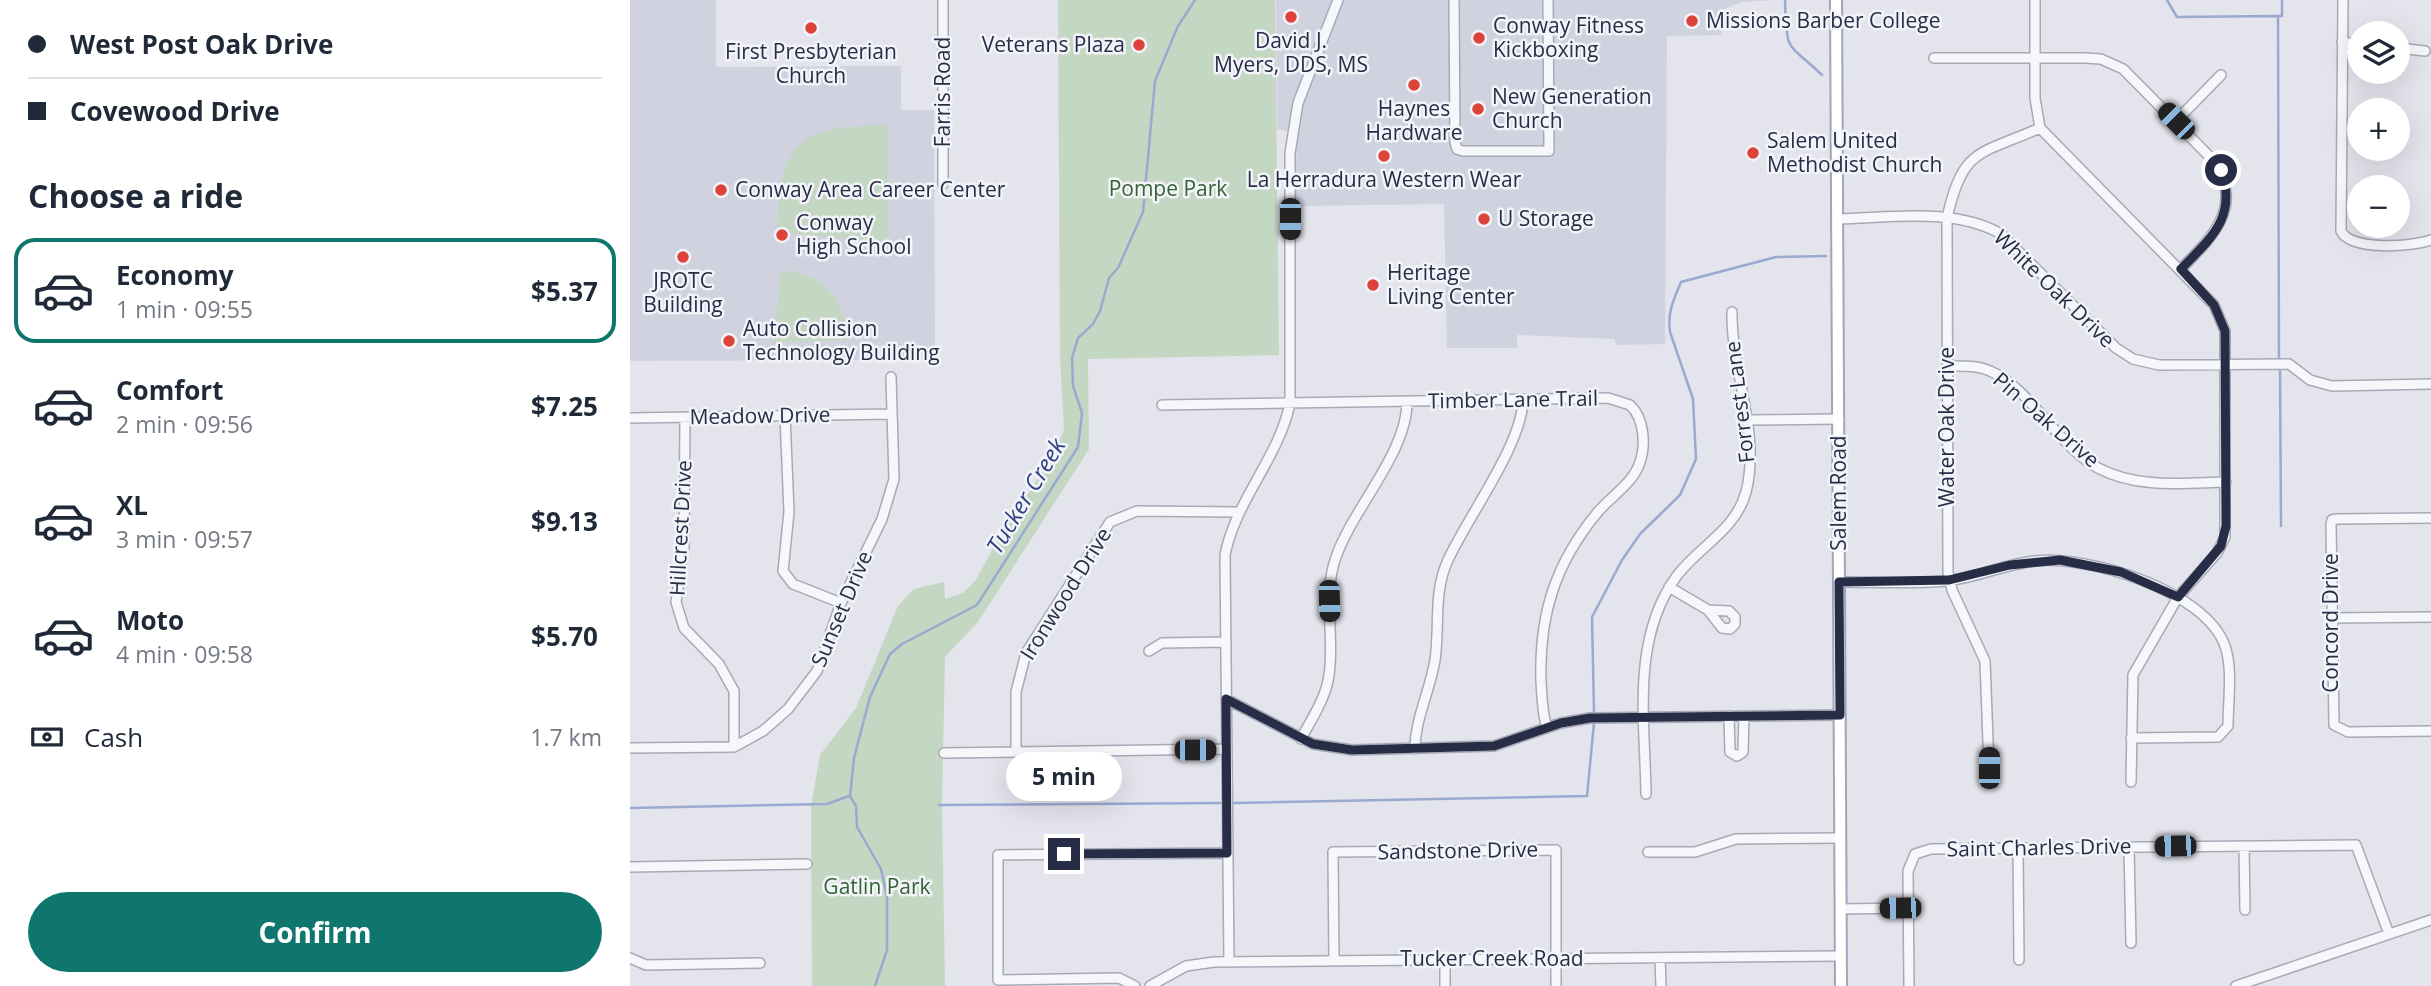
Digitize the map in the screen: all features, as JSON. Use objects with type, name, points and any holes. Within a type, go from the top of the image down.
[{"type":"main road","name":"Salem Road","points":[[1836,0],[1841,986]]},
{"type":"street","name":"Farris Road","points":[[943,0],[943,184]]},
{"type":"street","points":[[1229,962],[1225,555],[1237,512],[1282,432],[1290,403],[1290,153],[1293,124],[1338,0]]},
{"type":"street","points":[[1454,0],[1455,142],[1458,150],[1549,151],[1548,0]]},
{"type":"street","points":[[2035,0],[2035,98],[2040,128],[2181,269],[2222,318],[2226,364],[2226,526],[2221,546],[2178,597],[2133,674],[2131,782]]},
{"type":"street","points":[[2343,0],[2341,230],[2345,238],[2358,244],[2417,244],[2431,240]]},
{"type":"street","points":[[2342,42],[2347,43]]},
{"type":"street","points":[[2410,49],[2425,51]]},
{"type":"street","points":[[1934,58],[2085,58],[2113,63],[2176,121],[2214,161],[2225,189],[2225,206],[2218,229],[2181,269]]},
{"type":"street","points":[[2176,121],[2221,75]]},
{"type":"street","name":"Water Oak Drive","points":[[1989,768],[1985,661],[1949,580],[1947,218],[1956,183],[1970,160],[2040,128]]},
{"type":"street","name":"White Oak Drive","points":[[1838,219],[1947,218],[1975,221],[2001,234],[2123,354],[2145,363],[2289,364],[2310,380],[2332,386],[2431,384]]},
{"type":"street","name":"Forrest Lane","points":[[1646,794],[1647,642],[1658,606],[1684,567],[1727,526],[1741,505],[1749,476],[1746,420],[1732,348],[1732,312]]},
{"type":"street","name":"Pin Oak Drive","points":[[1947,366],[1976,367],[1999,376],[2074,450],[2113,475],[2143,483],[2226,482]]},
{"type":"street","name":"Sunset Drive","points":[[630,748],[734,747],[763,731],[788,709],[817,671],[841,603],[882,519],[894,479],[891,377]]},
{"type":"street","name":"Timber Lane Trail","points":[[1162,405],[1614,398],[1634,409],[1642,432],[1638,468],[1590,522],[1550,593],[1544,616],[1541,650],[1543,716],[1547,728]]},
{"type":"street","points":[[1415,749],[1416,727],[1435,659],[1437,604],[1443,572],[1516,432],[1523,400]]},
{"type":"street","points":[[1301,739],[1321,703],[1329,676],[1329,601],[1333,566],[1341,544],[1403,428],[1407,402]]},
{"type":"street","name":"Meadow Drive","points":[[630,418],[891,414]]},
{"type":"street","points":[[785,416],[789,512],[783,571],[793,584],[841,603]]},
{"type":"street","name":"Hillcrest Drive","points":[[685,417],[684,547],[676,602],[684,628],[719,664],[734,691],[734,747]]},
{"type":"street","points":[[1746,420],[1839,419]]},
{"type":"street","name":"Ironwood Drive","points":[[1016,752],[1016,692],[1026,653],[1110,523],[1137,511],[1237,512]]},
{"type":"street","name":"Concord Drive","points":[[2431,518],[2332,520],[2331,618],[2334,725],[2348,732],[2431,731]]},
{"type":"street","points":[[1839,582],[1949,580],[2035,561],[2073,561],[2121,572],[2178,597],[2212,627],[2225,645],[2228,726],[2218,737],[2131,738]]},
{"type":"street","points":[[1669,587],[1709,610]]},
{"type":"street","points":[[2331,618],[2431,617]]},
{"type":"street","points":[[1149,651],[1162,643],[1225,642]]},
{"type":"street","points":[[1226,699],[1301,739],[1338,749],[1494,746],[1547,728],[1590,718],[1840,715]]},
{"type":"street","points":[[1729,716],[1730,752],[1737,756],[1743,752],[1744,716]]},
{"type":"street","points":[[944,753],[1226,750]]},
{"type":"street","points":[[1648,852],[1695,852],[1736,839],[1840,838]]},
{"type":"street","name":"Saint Charles Drive","points":[[1908,908],[1909,864],[1921,851],[2356,845],[2389,934]]},
{"type":"street","points":[[2244,846],[2245,910]]},
{"type":"street","points":[[2129,847],[2131,943]]},
{"type":"street","points":[[2018,848],[2020,960]]},
{"type":"street","name":"Sandstone Drive","points":[[1334,961],[1333,852],[1556,850],[1556,986]]},
{"type":"street","points":[[1135,986],[1119,978],[998,980],[998,855],[1227,853]]},
{"type":"street","points":[[630,867],[807,864]]},
{"type":"street","points":[[1841,909],[1908,908],[1909,986]]},
{"type":"street","points":[[2236,986],[2431,920]]},
{"type":"street","name":"Tucker Creek Road","points":[[1150,986],[1186,966],[1229,962],[1840,956]]},
{"type":"street","points":[[630,958],[646,965],[760,963]]},
{"type":"street","points":[[1660,958],[1661,986]]},
{"type":"street","points":[[1445,960],[1445,986]]},
{"type":"shaded area","name":"Conway High School","points":[[630,0],[716,0],[716,67],[901,66],[901,110],[934,110],[935,360],[630,361]]},
{"type":"shaded area","points":[[1276,0],[1774,0],[1742,2],[1726,8],[1722,15],[1722,35],[1667,36],[1665,344],[1616,345],[1614,339],[1517,335],[1517,348],[1447,348],[1444,204],[1295,206],[1297,133],[1277,129]]},
{"type":"green space","name":"Pompe Park","points":[[1058,0],[1275,0],[1279,355],[1088,359],[1089,449],[978,622],[945,657],[942,806],[945,986],[812,986],[811,807],[820,755],[856,708],[898,606],[914,589],[944,582],[945,599],[963,593],[976,580],[999,537],[1052,458],[1064,430],[1060,359]]},
{"type":"green space","points":[[888,125],[889,236],[881,242],[777,232],[783,177],[790,158],[800,144],[814,135],[833,129]]},
{"type":"green space","points":[[781,271],[809,276],[829,290],[842,312],[847,340],[773,343]]},
{"type":"waterway","name":"Tucker Creek","points":[[875,986],[887,950],[887,896],[881,869],[857,827],[856,806],[850,796],[854,758],[870,697],[890,654],[902,644],[977,605],[1078,447],[1082,413],[1073,386],[1072,358],[1078,338],[1093,324],[1100,311],[1109,278],[1118,268],[1143,212],[1155,81],[1178,26],[1195,0]]},
{"type":"waterway","points":[[1785,0],[1786,30],[1790,45],[1822,75]]},
{"type":"waterway","points":[[2167,0],[2177,17],[2278,16]]},
{"type":"waterway","points":[[2279,359],[2278,16],[2282,16],[2282,0]]},
{"type":"waterway","points":[[1594,713],[1592,617],[1622,560],[1640,534],[1680,495],[1696,459],[1693,399],[1669,325],[1672,306],[1681,282],[1776,257],[1826,256]]},
{"type":"waterway","points":[[2280,369],[2281,526]]},
{"type":"waterway","points":[[1233,803],[1587,796],[1594,723]]},
{"type":"waterway","points":[[630,808],[827,804],[849,796]]},
{"type":"waterway","points":[[939,805],[1220,803]]},
{"type":"place","name":"David J. Myers, DDS, MS","points":[[1291,17]]},
{"type":"place","name":"Missions Barber College","points":[[1692,21]]},
{"type":"place","name":"First Presbyterian Church","points":[[811,28]]},
{"type":"place","name":"Conway Fitness Kickboxing","points":[[1479,38]]},
{"type":"place","name":"Veterans Plaza","points":[[1139,45]]},
{"type":"place","name":"Haynes Hardware","points":[[1414,85]]},
{"type":"place","name":"New Generation Church","points":[[1478,109]]},
{"type":"place","name":"Salem United Methodist Church","points":[[1753,153]]},
{"type":"place","name":"La Herradura Western Wear","points":[[1384,156]]},
{"type":"place","name":"Conway Area Career Center","points":[[721,190]]},
{"type":"place","name":"U Storage","points":[[1484,219]]},
{"type":"place","name":"Conway High School","points":[[782,235]]},
{"type":"place","name":"JROTC Building","points":[[683,257]]},
{"type":"place","name":"Heritage Living Center","points":[[1373,285]]},
{"type":"place","name":"Auto Collision Technology Building","points":[[729,341]]},
{"type":"route","points":[[1064,854],[1227,853],[1226,699],[1313,744],[1352,750],[1470,749],[1494,746],[1561,723],[1590,718],[1840,715],[1839,582],[1949,580],[2010,565],[2060,560],[2121,572],[2178,597],[2217,552],[2225,537],[2225,331],[2222,318],[2214,305],[2181,269],[2211,238],[2223,218],[2225,189],[2221,170]]},
{"type":"park label","name":"Gatlin Park","points":[[877,887]]}]
